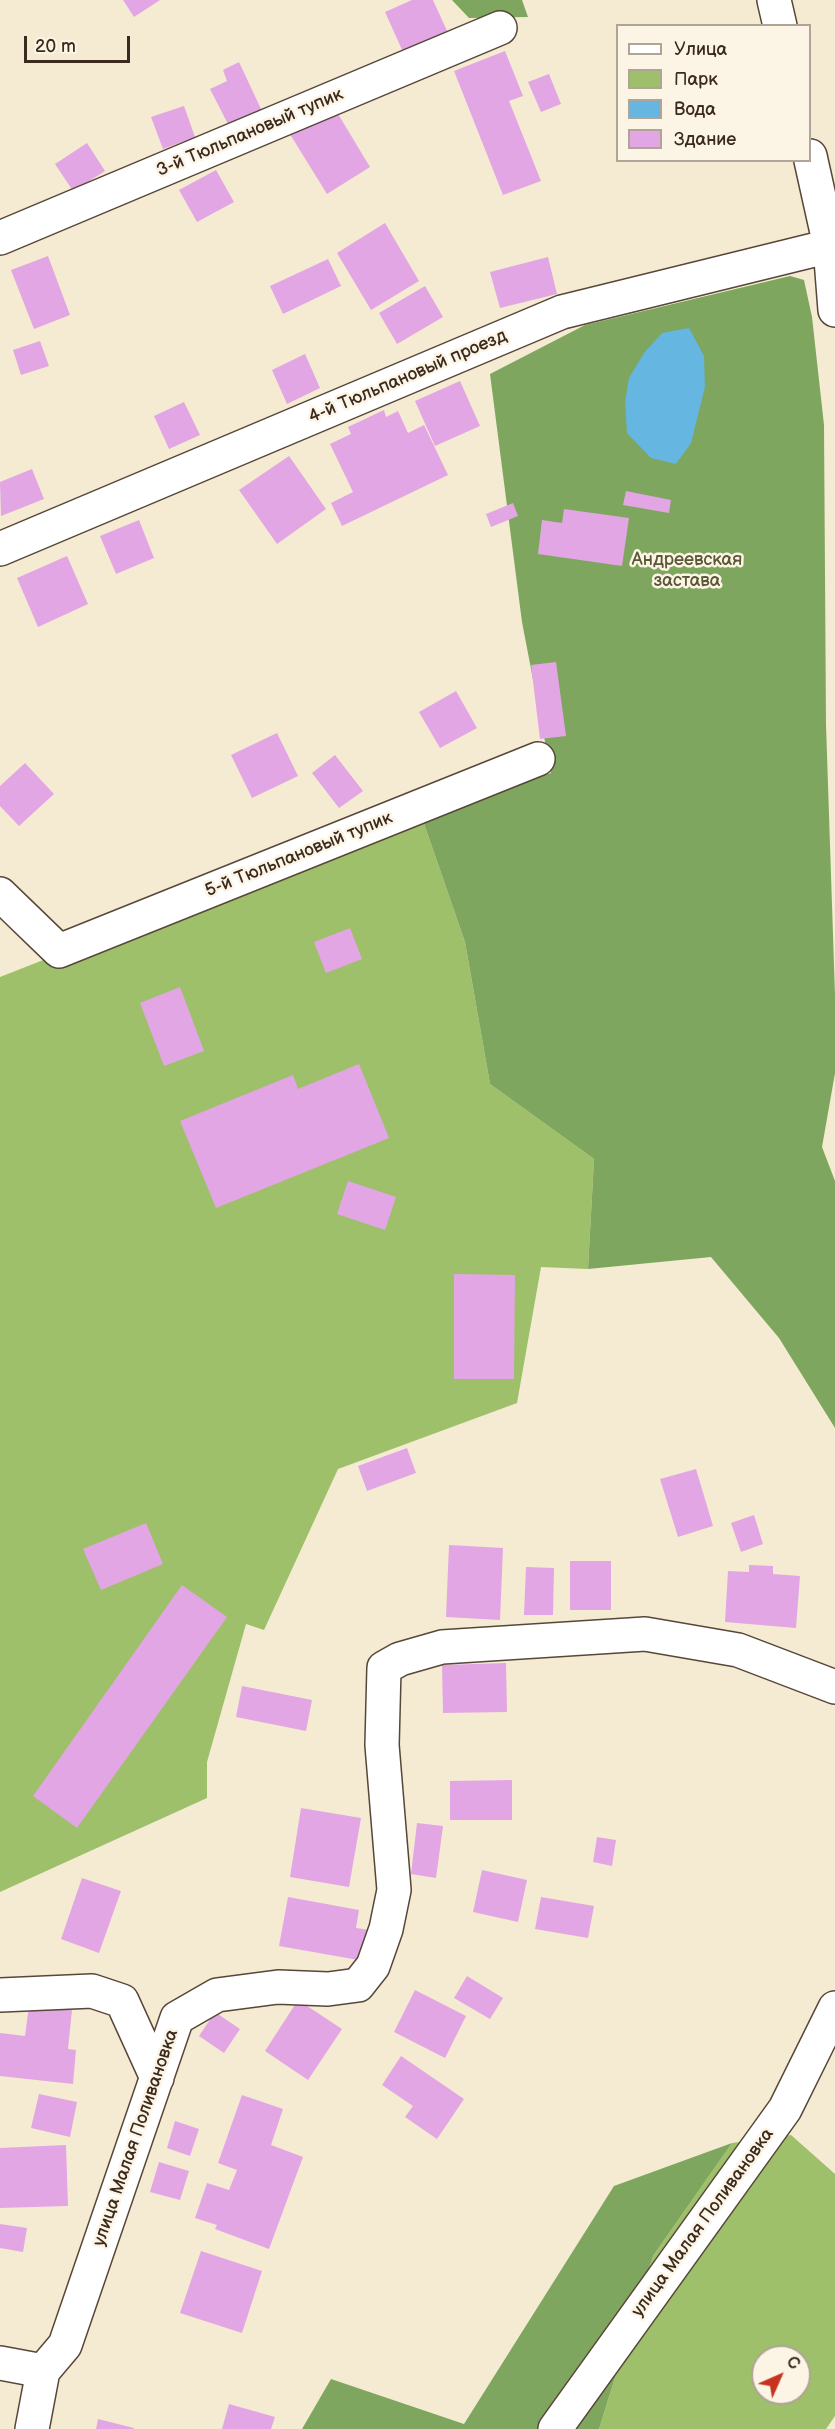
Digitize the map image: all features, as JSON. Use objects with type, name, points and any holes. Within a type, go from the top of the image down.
[{"type":"street","points":[[774,0],[780,24]]},
{"type":"street","name":"3-й Тюльпановый тупик","points":[[0,238],[500,28]]},
{"type":"street","points":[[811,160],[830,246],[835,310]]},
{"type":"street","name":"4-й Тюльпановый проезд","points":[[0,549],[562,312],[830,246]]},
{"type":"street","name":"5-й Тюльпановый тупик","points":[[0,894],[59,951],[538,759]]},
{"type":"street","name":"улица Малая Поливановка","points":[[32,2429],[43,2371],[65,2345],[177,2018],[217,1995],[278,1987],[328,1989],[358,1985],[373,1966],[386,1929],[394,1890],[382,1745],[384,1668],[400,1659],[442,1647],[645,1634],[738,1650],[835,1687]]},
{"type":"street","points":[[0,1995],[92,1991],[122,2001],[157,2078]]},
{"type":"street","name":"улица Малая Поливановка","points":[[555,2429],[785,2109],[835,2008]]},
{"type":"street","points":[[0,2363],[43,2371]]},
{"type":"green space","points":[[452,0],[522,0],[528,17],[469,18]]},
{"type":"green space","name":"Андреевская застава","points":[[790,276],[804,280],[812,317],[824,425],[826,725],[835,995],[835,1073],[822,1147],[835,1181],[835,1428],[779,1338],[711,1257],[588,1269],[594,1159],[490,1084],[465,942],[420,812],[551,773],[522,622],[490,374],[585,325]]},
{"type":"green space","points":[[420,812],[465,942],[490,1084],[594,1159],[588,1269],[541,1267],[517,1403],[338,1469],[264,1630],[246,1624],[207,1762],[207,1798],[0,1892],[0,977]]},
{"type":"green space","points":[[791,2135],[835,2174],[835,2416],[826,2429],[599,2429],[653,2256],[732,2143]]},
{"type":"green space","points":[[732,2143],[653,2256],[599,2429],[302,2429],[331,2379],[464,2424],[614,2186]]},
{"type":"water","points":[[689,328],[704,356],[705,387],[691,443],[676,464],[651,458],[627,433],[625,402],[629,378],[644,353],[662,333]]},
{"type":"building","points":[[123,0],[160,0],[134,17]]},
{"type":"building","points":[[412,0],[433,0],[448,33],[403,52],[385,12]]},
{"type":"building","points":[[505,51],[523,96],[509,101],[541,181],[503,195],[454,71]]},
{"type":"building","points":[[239,62],[262,111],[229,126],[210,89],[227,81],[223,70]]},
{"type":"building","points":[[549,74],[561,104],[541,112],[528,82]]},
{"type":"building","points":[[332,104],[370,167],[327,194],[288,131]]},
{"type":"building","points":[[184,106],[195,137],[163,149],[151,117]]},
{"type":"building","points":[[87,143],[105,171],[73,191],[55,164]]},
{"type":"building","points":[[216,170],[234,202],[197,222],[179,190]]},
{"type":"building","points":[[385,223],[419,281],[371,310],[337,253]]},
{"type":"building","points":[[48,256],[70,315],[34,329],[11,270]]},
{"type":"building","points":[[548,257],[557,294],[500,308],[490,272]]},
{"type":"building","points":[[328,259],[341,286],[283,314],[270,286]]},
{"type":"building","points":[[425,286],[443,317],[397,344],[379,313]]},
{"type":"building","points":[[40,341],[49,366],[21,375],[13,350]]},
{"type":"building","points":[[305,354],[320,388],[287,404],[272,370]]},
{"type":"building","points":[[460,381],[480,426],[435,446],[415,401]]},
{"type":"building","points":[[184,402],[200,435],[169,449],[154,416]]},
{"type":"building","points":[[384,410],[386,417],[398,411],[408,433],[424,425],[448,475],[342,526],[331,503],[353,492],[330,444],[351,434],[348,427]]},
{"type":"building","points":[[289,456],[326,509],[277,544],[239,490]]},
{"type":"building","points":[[32,469],[44,499],[1,516],[0,482]]},
{"type":"building","points":[[626,491],[671,500],[669,513],[623,505]]},
{"type":"building","points":[[513,503],[518,516],[491,527],[486,514]]},
{"type":"building","points":[[564,509],[629,518],[622,566],[538,554],[542,520],[562,523]]},
{"type":"building","points":[[139,520],[154,558],[116,574],[100,536]]},
{"type":"building","points":[[67,556],[88,604],[38,627],[17,578]]},
{"type":"building","points":[[556,662],[566,736],[540,739],[531,665]]},
{"type":"building","points":[[456,691],[477,728],[440,748],[419,712]]},
{"type":"building","points":[[277,733],[298,776],[252,798],[231,755]]},
{"type":"building","points":[[335,755],[363,791],[339,808],[312,773]]},
{"type":"building","points":[[25,763],[54,794],[19,826],[0,806],[0,786]]},
{"type":"building","points":[[350,928],[362,959],[326,973],[314,942]]},
{"type":"building","points":[[180,987],[204,1051],[164,1066],[140,1003]]},
{"type":"building","points":[[359,1064],[389,1138],[216,1208],[180,1121],[293,1075],[298,1089]]},
{"type":"building","points":[[348,1181],[396,1197],[385,1230],[337,1214]]},
{"type":"building","points":[[454,1274],[515,1275],[514,1379],[454,1379]]},
{"type":"building","points":[[407,1448],[416,1473],[367,1491],[358,1466]]},
{"type":"building","points":[[696,1469],[713,1526],[678,1537],[660,1479]]},
{"type":"building","points":[[754,1515],[763,1544],[741,1552],[731,1523]]},
{"type":"building","points":[[146,1523],[163,1564],[101,1590],[83,1549]]},
{"type":"building","points":[[449,1545],[503,1548],[500,1620],[446,1617]]},
{"type":"building","points":[[570,1561],[611,1561],[611,1610],[570,1610]]},
{"type":"building","points":[[749,1565],[773,1566],[773,1574],[800,1576],[796,1628],[725,1622],[728,1571],[749,1572]]},
{"type":"building","points":[[526,1567],[554,1568],[553,1615],[524,1615]]},
{"type":"building","points":[[182,1585],[227,1617],[77,1828],[33,1796]]},
{"type":"building","points":[[506,1663],[507,1712],[443,1713],[442,1665]]},
{"type":"building","points":[[242,1686],[312,1700],[306,1731],[236,1717]]},
{"type":"building","points":[[512,1780],[512,1820],[450,1820],[450,1781]]},
{"type":"building","points":[[301,1808],[361,1818],[349,1887],[290,1877]]},
{"type":"building","points":[[417,1823],[443,1826],[436,1878],[411,1874]]},
{"type":"building","points":[[597,1837],[616,1840],[612,1866],[593,1862]]},
{"type":"building","points":[[482,1870],[527,1880],[518,1922],[473,1912]]},
{"type":"building","points":[[82,1878],[121,1891],[99,1953],[61,1939]]},
{"type":"building","points":[[288,1897],[359,1910],[356,1928],[370,1930],[364,1961],[279,1946]]},
{"type":"building","points":[[541,1897],[594,1906],[588,1938],[535,1929]]},
{"type":"building","points":[[467,1976],[503,1998],[490,2019],[454,1998]]},
{"type":"building","points":[[415,1990],[466,2016],[445,2058],[394,2032]]},
{"type":"building","points":[[298,2000],[342,2029],[308,2080],[265,2051]]},
{"type":"building","points":[[29,2006],[72,2010],[68,2049],[76,2050],[73,2084],[0,2076],[0,2033],[25,2036]]},
{"type":"building","points":[[215,2012],[240,2029],[224,2053],[199,2036]]},
{"type":"building","points":[[401,2056],[464,2099],[437,2139],[405,2117],[413,2106],[382,2085]]},
{"type":"building","points":[[39,2094],[77,2102],[70,2137],[31,2128]]},
{"type":"building","points":[[242,2095],[283,2109],[271,2145],[303,2157],[269,2249],[215,2229],[217,2225],[195,2218],[207,2183],[229,2190],[237,2170],[218,2163]]},
{"type":"building","points":[[175,2121],[199,2129],[190,2156],[167,2148]]},
{"type":"building","points":[[66,2145],[68,2206],[0,2208],[0,2148]]},
{"type":"building","points":[[159,2162],[189,2171],[180,2200],[150,2192]]},
{"type":"building","points":[[0,2224],[27,2228],[23,2252],[0,2248]]},
{"type":"building","points":[[201,2251],[262,2271],[242,2333],[180,2313]]},
{"type":"building","points":[[229,2404],[275,2417],[271,2429],[222,2429]]},
{"type":"building","points":[[98,2419],[134,2428],[134,2429],[96,2429]]}]
